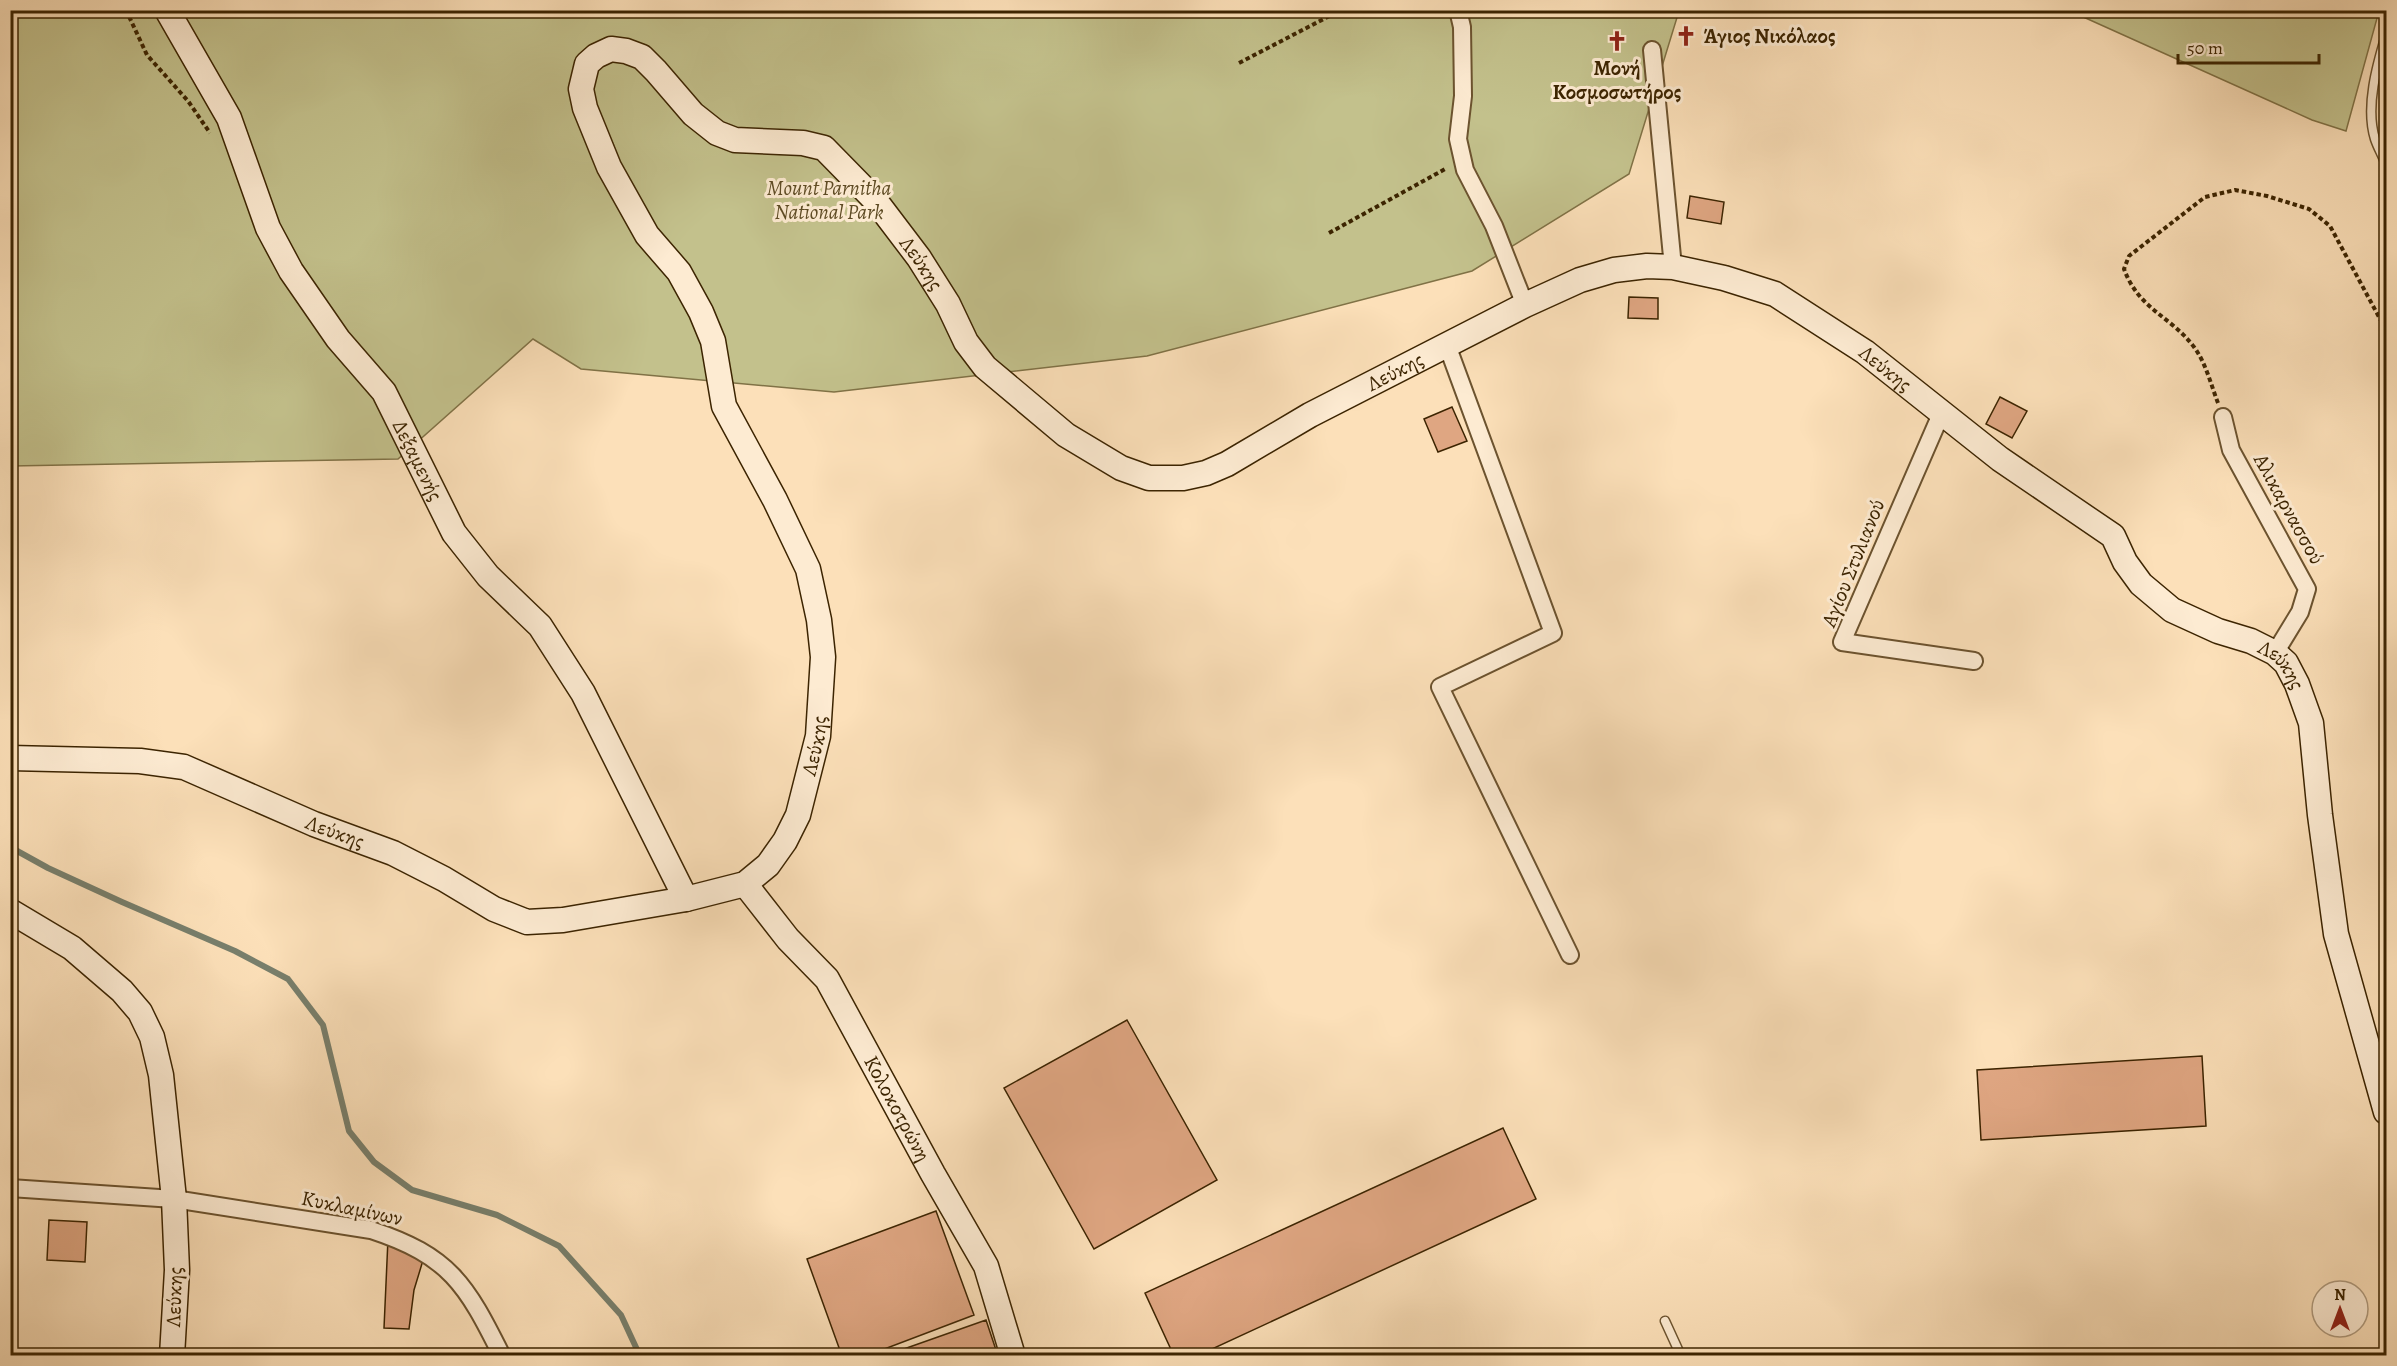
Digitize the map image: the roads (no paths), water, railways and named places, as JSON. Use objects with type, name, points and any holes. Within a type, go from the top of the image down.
[{"type":"street","name":"Δεξαμενής","points":[[167,10],[229,118],[268,228],[291,271],[338,339],[384,392],[454,533],[488,576],[540,626],[584,693],[686,899]]},
{"type":"street","points":[[1458,10],[1462,27],[1463,96],[1458,139],[1465,170],[1494,226],[1525,305]]},
{"type":"street","name":"Λεύκης","points":[[10,758],[140,761],[184,767],[314,824],[402,857],[494,909],[527,922],[563,920],[686,899],[745,884],[768,865],[785,842],[798,815],[818,735],[823,657],[819,620],[808,569],[775,500],[724,406],[714,340],[679,272],[647,235],[609,167],[589,118],[581,89],[587,64],[596,56],[611,49],[626,51],[642,57],[657,70],[693,114],[717,133],[735,140],[803,143],[824,148],[875,200],[919,258],[948,304],[966,342],[986,367],[1066,435],[1121,468],[1149,478],[1183,478],[1206,473],[1227,464],[1310,415],[1525,305],[1580,280],[1614,270],[1647,266],[1673,267],[1724,278],[1775,294],[1865,352],[1941,414],[2036,486],[2113,536],[2125,562],[2141,584],[2172,610],[2218,632],[2251,641],[2275,653],[2286,663],[2297,684],[2311,723],[2336,934],[2386,1112]]},
{"type":"street","points":[[1652,50],[1673,267]]},
{"type":"street","points":[[1447,345],[1554,633],[1440,687],[1570,955]]},
{"type":"street","name":"Αγίου Στυλιανού","points":[[1941,414],[1842,642],[1974,660]]},
{"type":"street","name":"Αλικαρνασσού","points":[[2223,417],[2231,450],[2307,589],[2300,612],[2275,653]]},
{"type":"street","name":"Κολοκοτρώνη","points":[[745,884],[788,939],[827,979],[986,1266],[1013,1356]]},
{"type":"street","name":"Λεύκης","points":[[10,911],[72,948],[122,992],[140,1012],[152,1037],[161,1076],[174,1199],[177,1270],[172,1356]]},
{"type":"street","name":"Κυκλαμίνων","points":[[10,1188],[174,1199],[371,1230],[409,1244],[442,1264],[465,1289],[480,1311],[502,1356]]},
{"type":"lane","points":[[2386,34],[2372,102],[2374,136],[2386,165]]},
{"type":"lane","points":[[1665,1321],[1681,1356]]},
{"type":"waterway","points":[[10,847],[48,868],[235,951],[288,979],[323,1025],[349,1131],[374,1162],[412,1190],[497,1215],[559,1246],[621,1315],[640,1356]]},
{"type":"place","name":"Άγιος Νικόλαος","points":[[1686,36]]},
{"type":"place","name":"Μονή Κοσμοσωτήρος","points":[[1617,41]]},
{"type":"park label","name":"Mount Parnitha National Park","points":[[829,200]]}]
